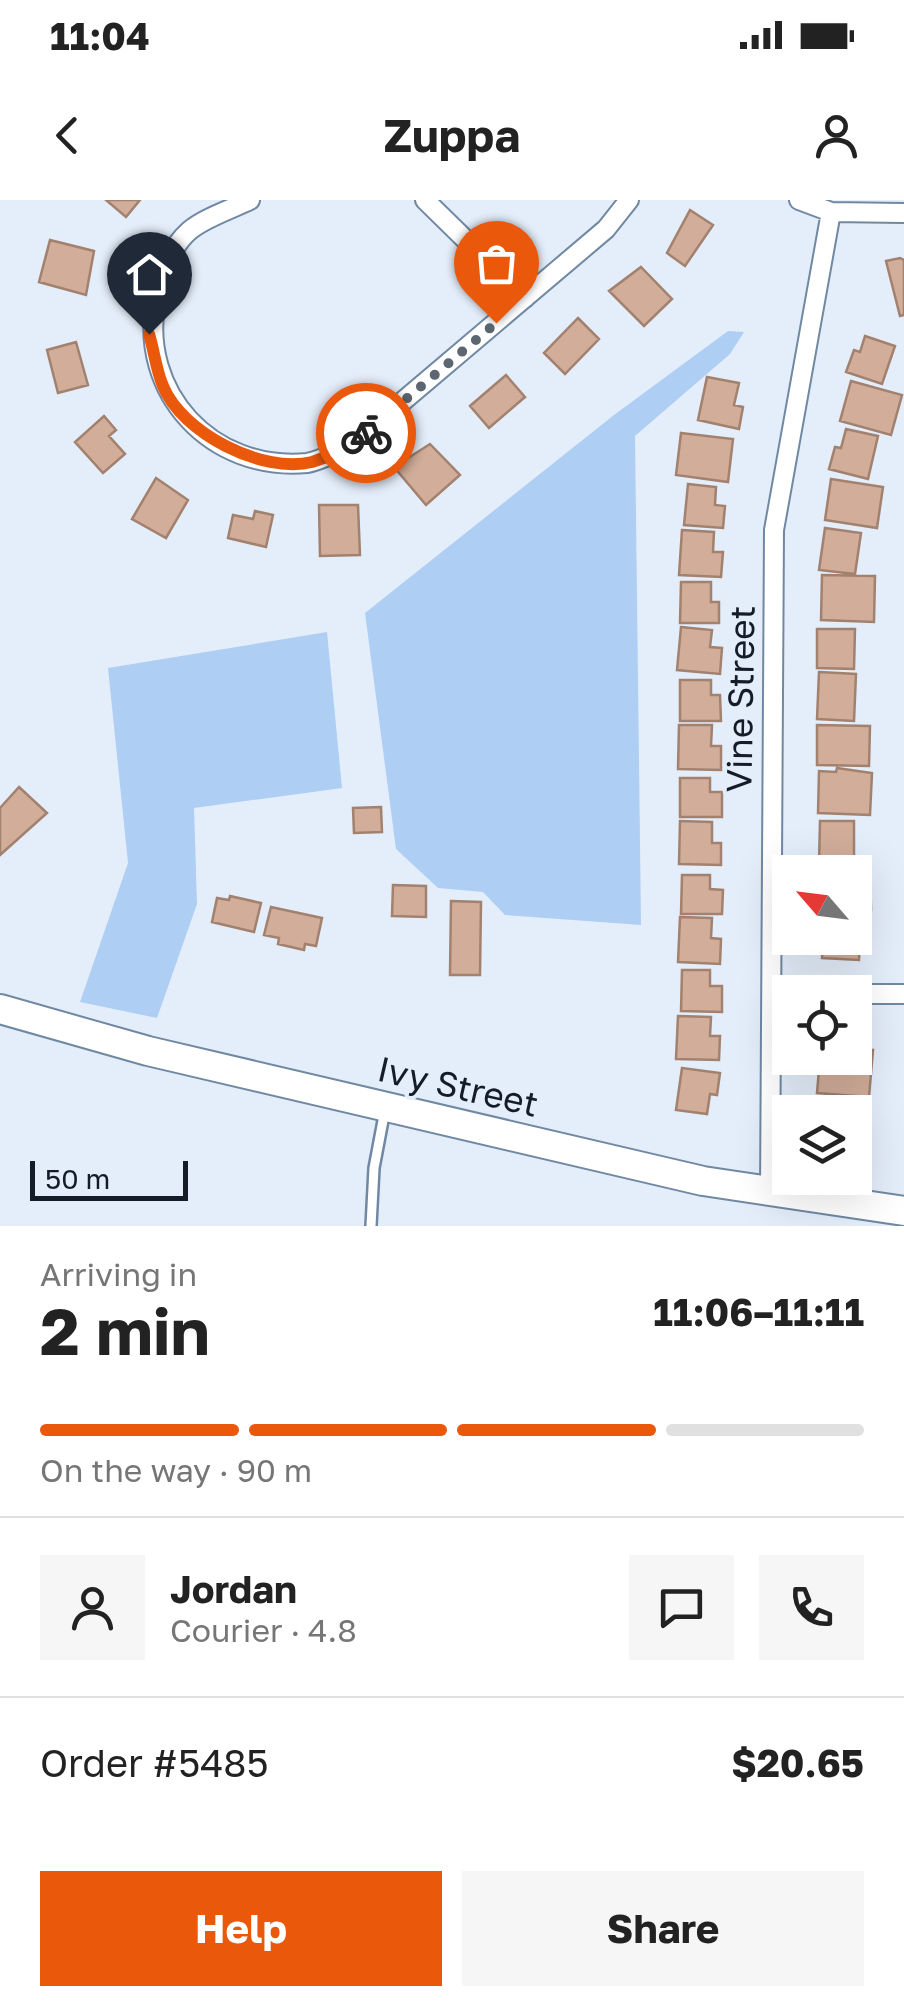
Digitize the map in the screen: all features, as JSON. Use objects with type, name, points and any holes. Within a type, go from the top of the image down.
[{"type":"main road","name":"Ivy Street","points":[[0,1009],[385,1108],[770,1192],[904,1211]]},
{"type":"street","points":[[250,200],[189,231],[161,272],[149,334],[164,388],[195,428],[252,459],[309,463],[350,446],[606,229],[629,200]]},
{"type":"street","points":[[425,200],[525,298]]},
{"type":"street","points":[[799,200],[832,212],[904,213]]},
{"type":"street","name":"Vine Street","points":[[770,1192],[774,530],[832,212]]},
{"type":"street","points":[[872,994],[904,994]]},
{"type":"lane","points":[[371,1226],[374,1168],[385,1108]]},
{"type":"shaded area","points":[[728,331],[744,332],[730,354],[635,436],[641,925],[505,915],[483,892],[438,888],[396,849],[365,613],[614,415]]},
{"type":"shaded area","points":[[327,632],[342,788],[194,808],[197,904],[157,1018],[80,1002],[128,863],[108,668]]},
{"type":"building","points":[[106,200],[140,200],[126,217]]},
{"type":"building","points":[[690,210],[713,225],[685,266],[667,253]]},
{"type":"building","points":[[50,240],[94,251],[86,295],[39,282]]},
{"type":"building","points":[[904,260],[904,315],[900,316],[886,261]]},
{"type":"building","points":[[641,267],[672,299],[644,326],[609,291]]},
{"type":"building","points":[[578,318],[599,339],[565,374],[544,353]]},
{"type":"building","points":[[865,336],[895,346],[882,384],[846,372],[854,350],[860,352]]},
{"type":"building","points":[[76,342],[88,385],[58,393],[47,350]]},
{"type":"building","points":[[506,375],[525,397],[489,428],[470,406]]},
{"type":"building","points":[[707,377],[739,383],[734,405],[743,407],[739,429],[698,420]]},
{"type":"building","points":[[851,381],[902,395],[891,435],[840,421]]},
{"type":"building","points":[[104,416],[116,430],[109,436],[125,454],[103,473],[75,442]]},
{"type":"building","points":[[846,429],[878,436],[868,479],[829,469],[835,447],[841,448]]},
{"type":"building","points":[[681,433],[733,439],[728,482],[676,475]]},
{"type":"building","points":[[430,444],[460,475],[426,505],[394,467]]},
{"type":"building","points":[[156,478],[188,500],[166,538],[132,519]]},
{"type":"building","points":[[831,479],[883,487],[877,528],[825,520]]},
{"type":"building","points":[[688,484],[716,487],[715,505],[725,506],[723,528],[684,525]]},
{"type":"building","points":[[319,505],[358,505],[360,555],[320,556]]},
{"type":"building","points":[[255,511],[273,515],[266,547],[228,538],[233,515],[253,519]]},
{"type":"building","points":[[825,528],[861,533],[855,574],[819,570]]},
{"type":"building","points":[[682,530],[714,532],[713,552],[723,552],[721,577],[679,575]]},
{"type":"building","points":[[822,575],[875,576],[874,622],[821,620]]},
{"type":"building","points":[[681,582],[711,582],[711,602],[719,602],[719,623],[680,623]]},
{"type":"building","points":[[681,627],[712,630],[710,647],[722,648],[720,674],[677,670]]},
{"type":"building","points":[[817,629],[855,629],[854,669],[817,668]]},
{"type":"building","points":[[819,672],[856,674],[854,721],[817,719]]},
{"type":"building","points":[[680,680],[711,680],[711,695],[720,695],[721,721],[680,721]]},
{"type":"building","points":[[679,725],[712,725],[711,746],[721,746],[721,770],[678,769]]},
{"type":"building","points":[[817,725],[870,726],[869,766],[817,765]]},
{"type":"building","points":[[837,768],[872,773],[870,815],[818,813],[819,771],[836,772]]},
{"type":"building","points":[[680,778],[710,778],[710,792],[722,792],[722,817],[680,817]]},
{"type":"building","points":[[19,787],[47,813],[0,855],[0,808]]},
{"type":"building","points":[[381,807],[382,832],[354,833],[353,808]]},
{"type":"building","points":[[680,821],[712,822],[712,843],[721,843],[721,865],[679,864]]},
{"type":"building","points":[[820,821],[854,821],[854,855],[819,855]]},
{"type":"building","points":[[682,875],[710,875],[710,889],[723,890],[722,914],[681,914]]},
{"type":"building","points":[[393,885],[426,886],[426,917],[392,916]]},
{"type":"building","points":[[230,896],[261,903],[254,932],[212,922],[217,898],[229,900]]},
{"type":"building","points":[[451,901],[481,902],[480,975],[450,975]]},
{"type":"building","points":[[271,907],[322,918],[316,946],[305,944],[304,950],[278,944],[279,938],[264,935]]},
{"type":"building","points":[[680,917],[712,918],[711,938],[721,939],[720,964],[678,962]]},
{"type":"building","points":[[822,955],[859,955],[859,960]]},
{"type":"building","points":[[682,970],[710,970],[710,986],[722,986],[722,1012],[681,1011]]},
{"type":"building","points":[[678,1016],[711,1017],[710,1036],[720,1036],[719,1060],[676,1059]]},
{"type":"building","points":[[682,1068],[720,1073],[717,1095],[710,1094],[707,1114],[676,1110]]},
{"type":"building","points":[[819,1075],[871,1075],[869,1095],[817,1093]]},
{"type":"way so far","points":[[366,433],[496,323]]},
{"type":"route","points":[[149,334],[164,388],[195,428],[252,459],[309,463],[350,446],[366,433]]}]
